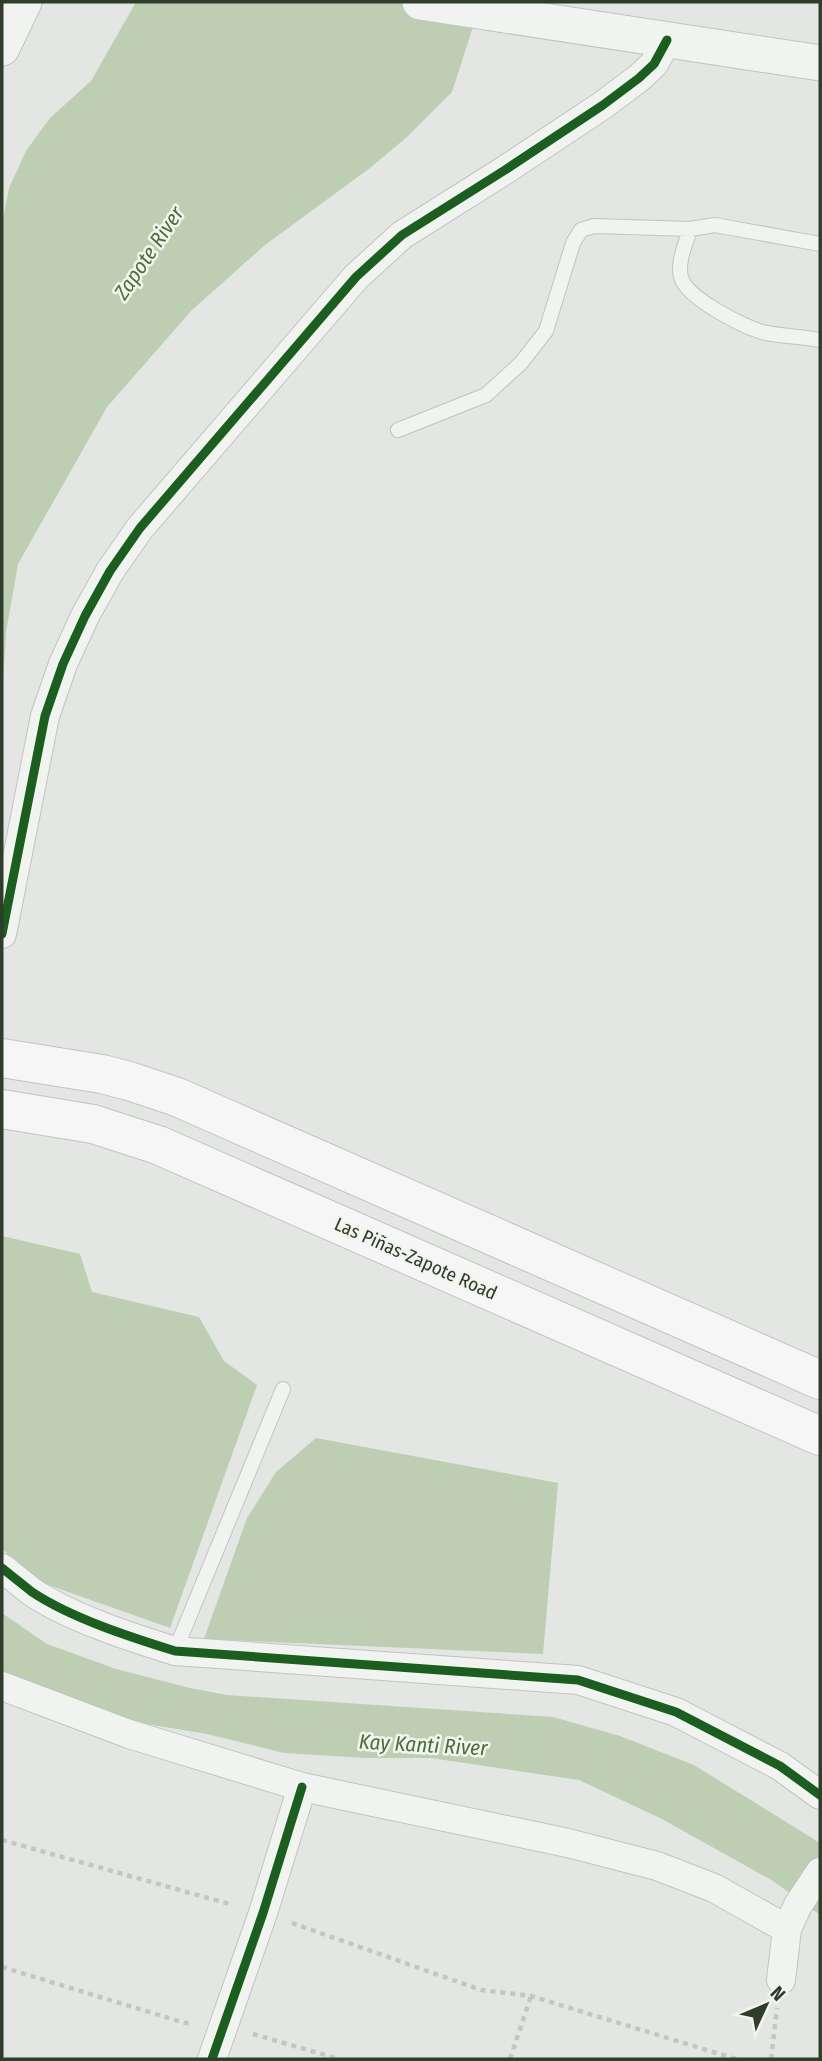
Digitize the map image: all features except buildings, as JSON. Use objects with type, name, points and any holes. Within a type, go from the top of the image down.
[{"type":"main road","points":[[2,1058],[129,1081],[177,1097],[820,1380]]},
{"type":"main road","name":"Las Piñas-Zapote Road","points":[[2,1110],[115,1130],[158,1145],[820,1436]]},
{"type":"street","points":[[2,48],[24,2]]},
{"type":"street","points":[[421,2],[820,64]]},
{"type":"street","points":[[2,934],[45,716],[63,664],[85,616],[110,571],[140,528],[356,277],[402,235],[505,170],[639,78],[654,64],[667,40]]},
{"type":"street","points":[[2,1568],[34,1593],[68,1611],[126,1636],[175,1651],[578,1681],[676,1712],[780,1766],[820,1795]]},
{"type":"street","points":[[2,1686],[129,1734],[302,1787],[543,1837],[657,1866],[793,1917]]},
{"type":"street","points":[[212,2059],[263,1913],[302,1787]]},
{"type":"street","points":[[781,1980],[793,1917],[820,1872]]},
{"type":"lane","points":[[398,430],[486,395],[521,363],[546,331],[573,243],[581,229],[594,226],[690,229],[715,225],[820,244]]},
{"type":"lane","points":[[690,229],[679,268],[681,280],[706,306],[763,332],[820,340]]},
{"type":"lane","points":[[175,1651],[283,1389]]},
{"type":"path","points":[[2,1840],[263,1913],[481,1990],[531,1996],[736,2059]]},
{"type":"path","points":[[2,1967],[185,2023],[223,2025],[339,2059]]},
{"type":"path","points":[[771,2059],[781,1980]]},
{"type":"path","points":[[510,2059],[531,1996]]},
{"type":"water","name":"Zapote River","points":[[136,2],[481,2],[452,92],[407,137],[370,168],[265,245],[192,310],[107,407],[18,564],[6,632],[2,699],[2,224],[9,188],[26,151],[50,118],[91,81]]},
{"type":"water","points":[[2,1236],[80,1254],[92,1292],[199,1317],[224,1361],[257,1385],[170,1628],[40,1582],[2,1549]]},
{"type":"water","points":[[316,1438],[558,1483],[543,1654],[204,1639],[247,1518],[276,1472]]},
{"type":"water","name":"Kay Kanti River","points":[[2,1613],[47,1644],[116,1669],[190,1688],[227,1695],[553,1717],[620,1736],[694,1765],[820,1843],[820,1915],[773,1881],[662,1819],[579,1780],[431,1758],[366,1758],[284,1753],[207,1734],[134,1722],[2,1672]]},
{"type":"cycle path","points":[[2,934],[45,716],[63,664],[85,616],[110,571],[140,528],[356,277],[402,235],[505,170],[639,78],[654,64],[667,40]]},
{"type":"cycle path","points":[[2,1568],[32,1592],[64,1610],[120,1633],[175,1651],[578,1680],[676,1712],[780,1766],[820,1795]]},
{"type":"cycle path","points":[[212,2059],[263,1913],[302,1787]]}]
